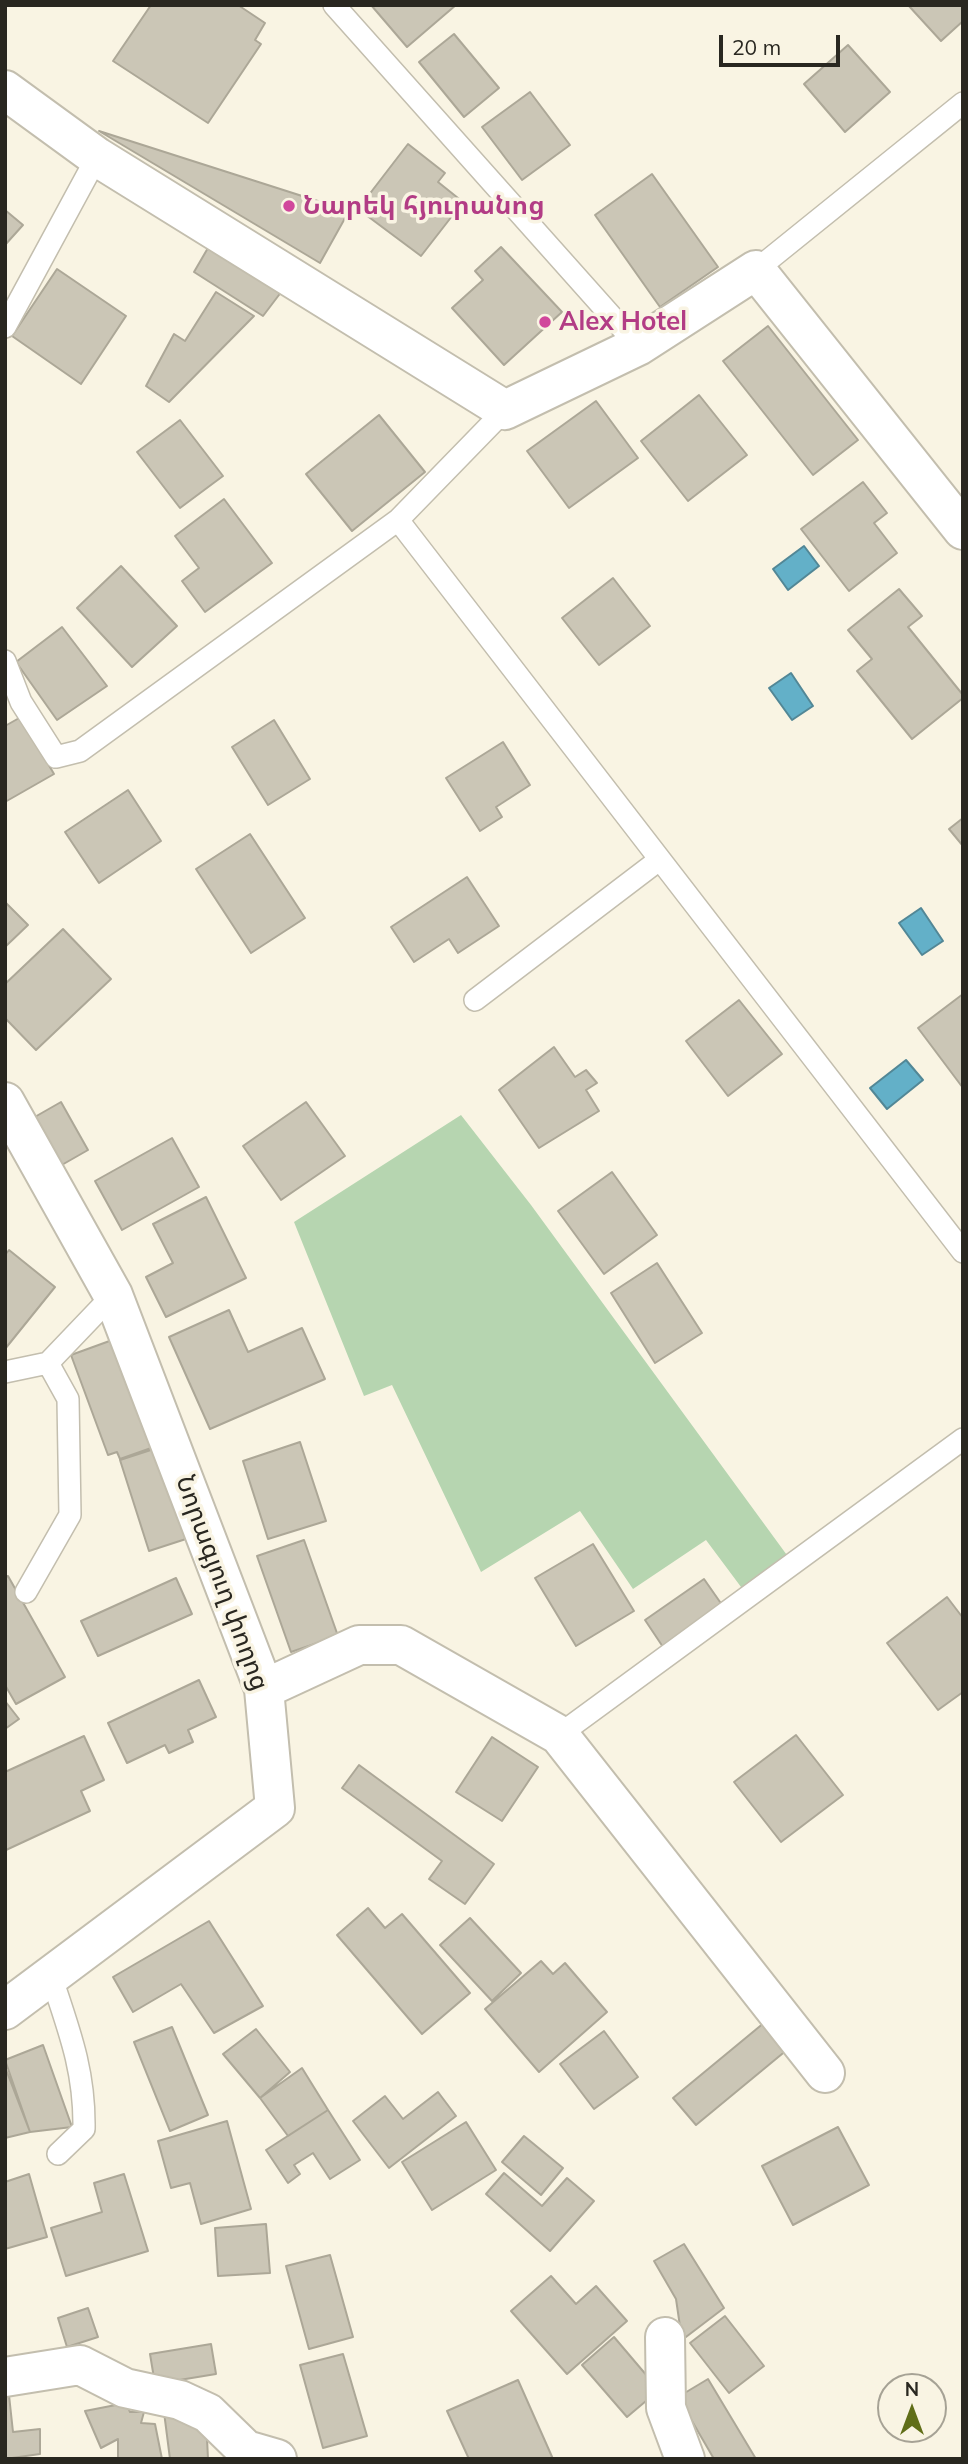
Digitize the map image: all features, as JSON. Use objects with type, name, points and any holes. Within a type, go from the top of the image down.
[{"type":"street","points":[[5,90],[97,157],[505,410],[638,346],[756,270],[963,530]]},
{"type":"street","name":"Նորագյուղ փողոց","points":[[5,1102],[113,1295],[264,1689],[275,1808],[5,2010]]},
{"type":"street","points":[[264,1689],[359,1645],[401,1645],[559,1735],[825,2073]]},
{"type":"street","points":[[665,2337],[666,2408],[685,2459]]},
{"type":"street","points":[[5,2377],[80,2365],[125,2388],[180,2400],[208,2413],[246,2449],[277,2459]]},
{"type":"lane","points":[[334,5],[638,346]]},
{"type":"lane","points":[[756,270],[963,103]]},
{"type":"lane","points":[[5,327],[97,157]]},
{"type":"lane","points":[[5,661],[21,702],[56,757],[71,755],[398,520],[505,410]]},
{"type":"lane","points":[[398,520],[963,1252]]},
{"type":"lane","points":[[475,1000],[659,860]]},
{"type":"lane","points":[[5,1372],[48,1363],[113,1295]]},
{"type":"lane","points":[[26,1592],[70,1515],[68,1399],[48,1363]]},
{"type":"lane","points":[[559,1735],[963,1439]]},
{"type":"lane","points":[[51,1976],[73,2041],[84,2090],[84,2129],[58,2154]]},
{"type":"green space","points":[[461,1115],[531,1205],[792,1562],[744,1591],[706,1540],[633,1589],[580,1511],[481,1572],[392,1385],[364,1396],[294,1222]]},
{"type":"water","points":[[804,546],[819,566],[788,590],[773,569]]},
{"type":"water","points":[[791,673],[813,706],[792,720],[769,688]]},
{"type":"water","points":[[921,908],[943,941],[922,955],[899,923]]},
{"type":"water","points":[[906,1060],[923,1080],[887,1109],[870,1088]]},
{"type":"building","points":[[151,5],[238,5],[265,23],[255,40],[261,44],[208,123],[113,61]]},
{"type":"building","points":[[371,5],[456,5],[407,47]]},
{"type":"building","points":[[908,5],[963,5],[963,21],[941,41]]},
{"type":"building","points":[[454,34],[499,88],[464,117],[419,62]]},
{"type":"building","points":[[848,45],[890,92],[845,132],[804,84]]},
{"type":"building","points":[[530,92],[570,145],[522,180],[482,127]]},
{"type":"building","points":[[99,131],[349,211],[320,263]]},
{"type":"building","points":[[408,144],[445,173],[438,182],[463,202],[421,256],[358,209]]},
{"type":"building","points":[[652,174],[718,267],[660,307],[595,215]]},
{"type":"building","points":[[5,210],[23,225],[5,245]]},
{"type":"building","points":[[212,241],[285,287],[263,316],[194,272]]},
{"type":"building","points":[[501,247],[562,312],[504,365],[452,308],[483,280],[475,271]]},
{"type":"building","points":[[57,269],[126,316],[81,384],[12,336]]},
{"type":"building","points":[[216,292],[254,316],[169,402],[146,386],[174,334],[185,341]]},
{"type":"building","points":[[768,326],[858,440],[813,475],[723,361]]},
{"type":"building","points":[[699,395],[747,455],[688,501],[641,441]]},
{"type":"building","points":[[596,401],[638,458],[569,508],[527,451]]},
{"type":"building","points":[[379,415],[425,472],[352,531],[306,474]]},
{"type":"building","points":[[180,420],[223,476],[180,508],[137,452]]},
{"type":"building","points":[[863,482],[887,513],[874,523],[897,553],[849,591],[801,529]]},
{"type":"building","points":[[224,499],[272,563],[205,612],[182,581],[199,568],[175,536]]},
{"type":"building","points":[[121,566],[177,626],[132,667],[77,608]]},
{"type":"building","points":[[613,578],[650,626],[599,665],[562,618]]},
{"type":"building","points":[[899,589],[922,616],[908,627],[963,695],[963,698],[912,739],[857,671],[872,659],[848,630]]},
{"type":"building","points":[[62,627],[107,686],[57,720],[16,662]]},
{"type":"building","points":[[21,717],[54,774],[5,802],[5,726]]},
{"type":"building","points":[[274,720],[310,779],[268,805],[232,747]]},
{"type":"building","points":[[503,742],[530,785],[496,807],[502,817],[480,831],[446,778]]},
{"type":"building","points":[[128,790],[161,841],[99,883],[65,832]]},
{"type":"building","points":[[963,818],[963,846],[949,829]]},
{"type":"building","points":[[250,834],[305,918],[251,953],[196,869]]},
{"type":"building","points":[[467,877],[499,926],[458,953],[449,939],[414,962],[391,927]]},
{"type":"building","points":[[5,902],[28,925],[5,947]]},
{"type":"building","points":[[63,929],[111,979],[36,1050],[5,1018],[5,984]]},
{"type":"building","points":[[963,994],[963,1088],[918,1028]]},
{"type":"building","points":[[739,1000],[782,1054],[728,1096],[686,1041]]},
{"type":"building","points":[[554,1047],[575,1077],[586,1070],[597,1083],[586,1090],[599,1111],[539,1148],[499,1090]]},
{"type":"building","points":[[61,1102],[88,1150],[53,1170],[26,1122]]},
{"type":"building","points":[[306,1102],[345,1156],[281,1200],[243,1146]]},
{"type":"building","points":[[172,1138],[199,1187],[122,1230],[95,1181]]},
{"type":"building","points":[[612,1172],[657,1235],[604,1274],[558,1211]]},
{"type":"building","points":[[206,1197],[246,1278],[166,1317],[146,1277],[173,1263],[153,1224]]},
{"type":"building","points":[[9,1250],[55,1287],[5,1349],[5,1255]]},
{"type":"building","points":[[657,1263],[702,1333],[655,1363],[611,1293]]},
{"type":"building","points":[[229,1310],[248,1352],[302,1328],[325,1379],[210,1429],[169,1337]]},
{"type":"building","points":[[115,1339],[154,1447],[120,1459],[117,1452],[108,1455],[71,1355]]},
{"type":"building","points":[[300,1442],[326,1521],[268,1539],[243,1461]]},
{"type":"building","points":[[160,1447],[189,1538],[149,1551],[120,1460]]},
{"type":"building","points":[[304,1540],[338,1636],[291,1652],[257,1556]]},
{"type":"building","points":[[593,1544],[634,1611],[576,1646],[535,1578]]},
{"type":"building","points":[[8,1576],[65,1677],[16,1704],[5,1685],[5,1577]]},
{"type":"building","points":[[176,1578],[192,1614],[98,1656],[81,1621]]},
{"type":"building","points":[[704,1579],[727,1612],[667,1653],[645,1620]]},
{"type":"building","points":[[947,1597],[963,1618],[963,1692],[938,1710],[887,1643]]},
{"type":"building","points":[[199,1680],[216,1717],[188,1730],[193,1742],[169,1753],[165,1745],[127,1763],[108,1723]]},
{"type":"building","points":[[5,1701],[19,1719],[5,1729]]},
{"type":"building","points":[[796,1735],[843,1795],[781,1842],[734,1782]]},
{"type":"building","points":[[84,1736],[104,1780],[81,1791],[90,1811],[6,1850],[5,1772]]},
{"type":"building","points":[[492,1737],[538,1767],[502,1821],[456,1792]]},
{"type":"building","points":[[359,1765],[494,1864],[465,1904],[429,1879],[442,1861],[342,1788]]},
{"type":"building","points":[[368,1908],[385,1928],[402,1914],[470,1993],[422,2034],[337,1935]]},
{"type":"building","points":[[470,1918],[521,1973],[492,2001],[440,1945]]},
{"type":"building","points":[[209,1921],[263,2006],[214,2033],[181,1984],[133,2012],[113,1977]]},
{"type":"building","points":[[541,1961],[553,1974],[565,1963],[607,2012],[539,2072],[485,2009]]},
{"type":"building","points":[[765,2022],[788,2049],[696,2125],[673,2098]]},
{"type":"building","points":[[172,2027],[208,2115],[170,2131],[134,2042]]},
{"type":"building","points":[[256,2029],[290,2072],[260,2098],[223,2054]]},
{"type":"building","points":[[604,2031],[638,2077],[594,2109],[560,2064]]},
{"type":"building","points":[[43,2045],[72,2127],[30,2132],[5,2060]]},
{"type":"building","points":[[5,2067],[30,2132],[5,2138]]},
{"type":"building","points":[[302,2068],[328,2110],[288,2136],[260,2098]]},
{"type":"building","points":[[438,2092],[456,2116],[389,2168],[353,2121],[385,2096],[403,2119]]},
{"type":"building","points":[[328,2110],[360,2160],[330,2179],[313,2153],[294,2165],[300,2174],[288,2183],[266,2150]]},
{"type":"building","points":[[227,2121],[251,2209],[201,2224],[190,2183],[171,2188],[158,2141]]},
{"type":"building","points":[[466,2122],[496,2170],[432,2210],[402,2162]]},
{"type":"building","points":[[838,2127],[869,2185],[793,2225],[762,2166]]},
{"type":"building","points":[[524,2136],[563,2168],[541,2195],[502,2162]]},
{"type":"building","points":[[504,2173],[542,2206],[567,2178],[594,2201],[550,2251],[486,2194]]},
{"type":"building","points":[[29,2174],[47,2237],[5,2249],[5,2182]]},
{"type":"building","points":[[124,2174],[148,2251],[66,2276],[51,2228],[102,2212],[94,2183]]},
{"type":"building","points":[[266,2224],[270,2273],[218,2276],[215,2228]]},
{"type":"building","points":[[684,2244],[724,2308],[682,2340],[676,2299],[654,2261]]},
{"type":"building","points":[[330,2255],[353,2337],[309,2349],[286,2266]]},
{"type":"building","points":[[551,2276],[576,2304],[596,2286],[627,2321],[567,2374],[511,2311]]},
{"type":"building","points":[[88,2308],[98,2337],[67,2347],[58,2318]]},
{"type":"building","points":[[725,2316],[764,2366],[729,2393],[690,2343]]},
{"type":"building","points":[[614,2337],[659,2390],[627,2417],[582,2365]]},
{"type":"building","points":[[211,2344],[216,2374],[155,2384],[150,2354]]},
{"type":"building","points":[[343,2354],[367,2436],[323,2448],[300,2365]]},
{"type":"building","points":[[708,2379],[756,2459],[714,2459],[678,2397]]},
{"type":"building","points":[[518,2380],[553,2459],[469,2459],[447,2411]]},
{"type":"building","points":[[8,2386],[13,2432],[40,2429],[40,2454],[5,2459],[5,2387]]},
{"type":"building","points":[[126,2403],[130,2412],[144,2412],[141,2423],[155,2424],[162,2459],[118,2459],[118,2439],[101,2448],[85,2411]]},
{"type":"building","points":[[164,2412],[206,2417],[208,2459],[170,2459]]},
{"type":"place","name":"Նարեկ հյուրանոց","points":[[289,206]]},
{"type":"place","name":"Alex Hotel","points":[[545,322]]}]
